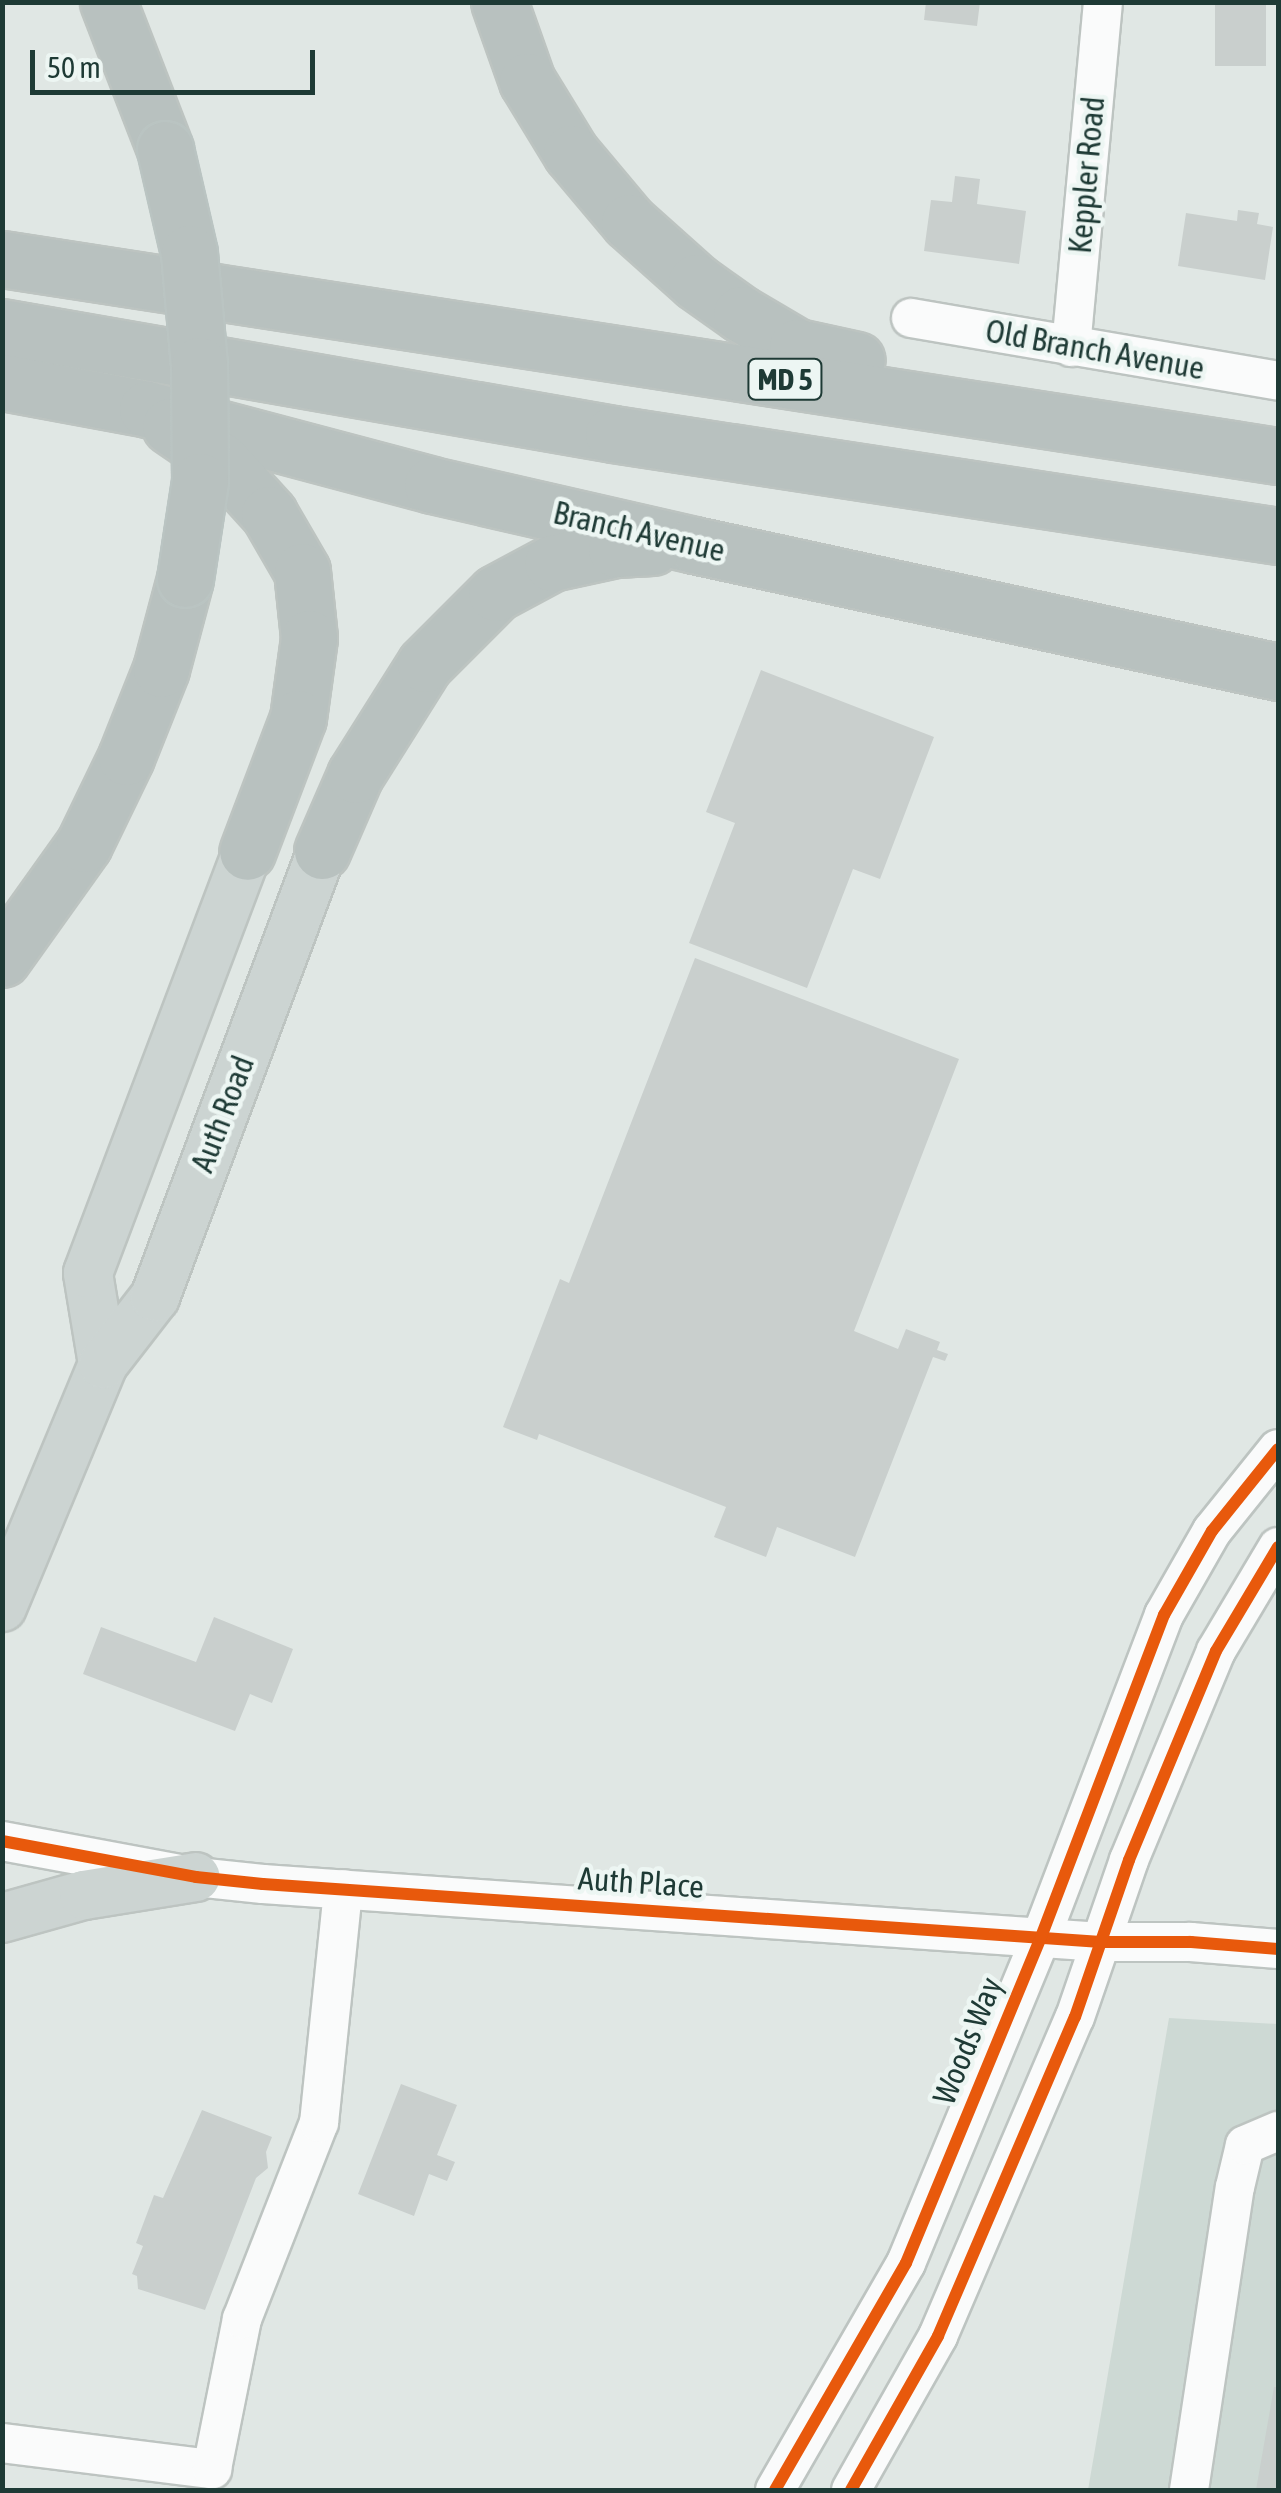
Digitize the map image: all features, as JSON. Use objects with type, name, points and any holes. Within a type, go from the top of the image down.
[{"type":"highway","points":[[2,959],[84,844],[161,670],[185,578],[200,482],[199,365],[189,253],[166,149],[108,2]]},
{"type":"highway","points":[[499,2],[527,82],[571,153],[629,222],[726,303],[797,347],[948,381],[1096,424]]},
{"type":"highway","name":"MD 5","points":[[2,259],[459,332],[1096,424],[1278,456]]},
{"type":"highway","points":[[2,326],[613,434],[1278,536]]},
{"type":"highway","name":"Branch Avenue","points":[[2,382],[147,409],[432,485],[694,546],[1278,672]]},
{"type":"highway","points":[[147,409],[221,461],[269,514],[302,571],[309,638],[298,718],[247,852]]},
{"type":"highway","points":[[322,851],[355,775],[425,664],[496,593],[552,563],[616,549],[694,546]]},
{"type":"main road","name":"Auth Road","points":[[2,1607],[102,1364],[156,1297],[322,851]]},
{"type":"main road","points":[[102,1364],[88,1273],[247,852]]},
{"type":"main road","points":[[2,1918],[84,1895],[196,1877]]},
{"type":"street","name":"Keppler Road","points":[[1071,347],[1103,2]]},
{"type":"street","name":"Old Branch Avenue","points":[[912,318],[1278,381]]},
{"type":"street","name":"Woods Way","points":[[775,2490],[906,2263],[1040,1937],[1164,1614],[1212,1530],[1278,1450]]},
{"type":"street","points":[[851,2490],[938,2336],[1075,2017],[1129,1860],[1216,1651],[1278,1547]]},
{"type":"street","name":"Auth Place","points":[[2,1841],[196,1877],[343,1890],[1102,1942],[1191,1942],[1278,1949]]},
{"type":"street","points":[[2,2442],[212,2470],[242,2319],[320,2123],[343,1890]]},
{"type":"street","points":[[1190,2490],[1235,2187],[1246,2144],[1278,2130]]},
{"type":"shaded area","points":[[1169,2018],[1278,2024],[1278,2490],[1088,2490]]},
{"type":"building","points":[[926,2],[980,2],[977,26],[924,20]]},
{"type":"building","points":[[1215,2],[1266,2],[1266,66],[1215,66]]},
{"type":"building","points":[[955,176],[980,179],[977,204],[1026,211],[1019,264],[924,251],[931,200],[952,202]]},
{"type":"building","points":[[1238,210],[1259,213],[1257,224],[1273,227],[1265,280],[1178,266],[1186,213],[1237,221]]},
{"type":"building","points":[[761,670],[934,737],[880,879],[853,869],[807,988],[689,943],[735,823],[706,812]]},
{"type":"building","points":[[695,958],[959,1059],[854,1331],[898,1349],[906,1329],[940,1342],[937,1350],[948,1354],[945,1361],[933,1357],[855,1557],[777,1527],[766,1557],[714,1537],[726,1507],[539,1434],[537,1440],[503,1427],[560,1279],[569,1283]]},
{"type":"building","points":[[214,1617],[293,1649],[272,1703],[250,1694],[235,1731],[83,1674],[101,1627],[196,1662]]},
{"type":"building","points":[[401,2084],[457,2105],[437,2155],[455,2162],[447,2181],[429,2174],[414,2216],[358,2194]]},
{"type":"building","points":[[202,2110],[272,2137],[266,2152],[268,2168],[256,2178],[205,2310],[138,2289],[137,2276],[132,2274],[143,2246],[136,2243],[154,2195],[163,2198]]},
{"type":"building","points":[[1274,2387],[1278,2387],[1278,2490],[1256,2490]]},
{"type":"cycle path","points":[[775,2490],[906,2263],[1041,1937],[1164,1615],[1212,1531],[1278,1449]]},
{"type":"cycle path","points":[[851,2490],[938,2336],[1075,2017],[1129,1860],[1216,1651],[1278,1547]]},
{"type":"cycle path","points":[[2,1841],[196,1877],[263,1884],[1101,1942],[1191,1942],[1278,1949]]}]
